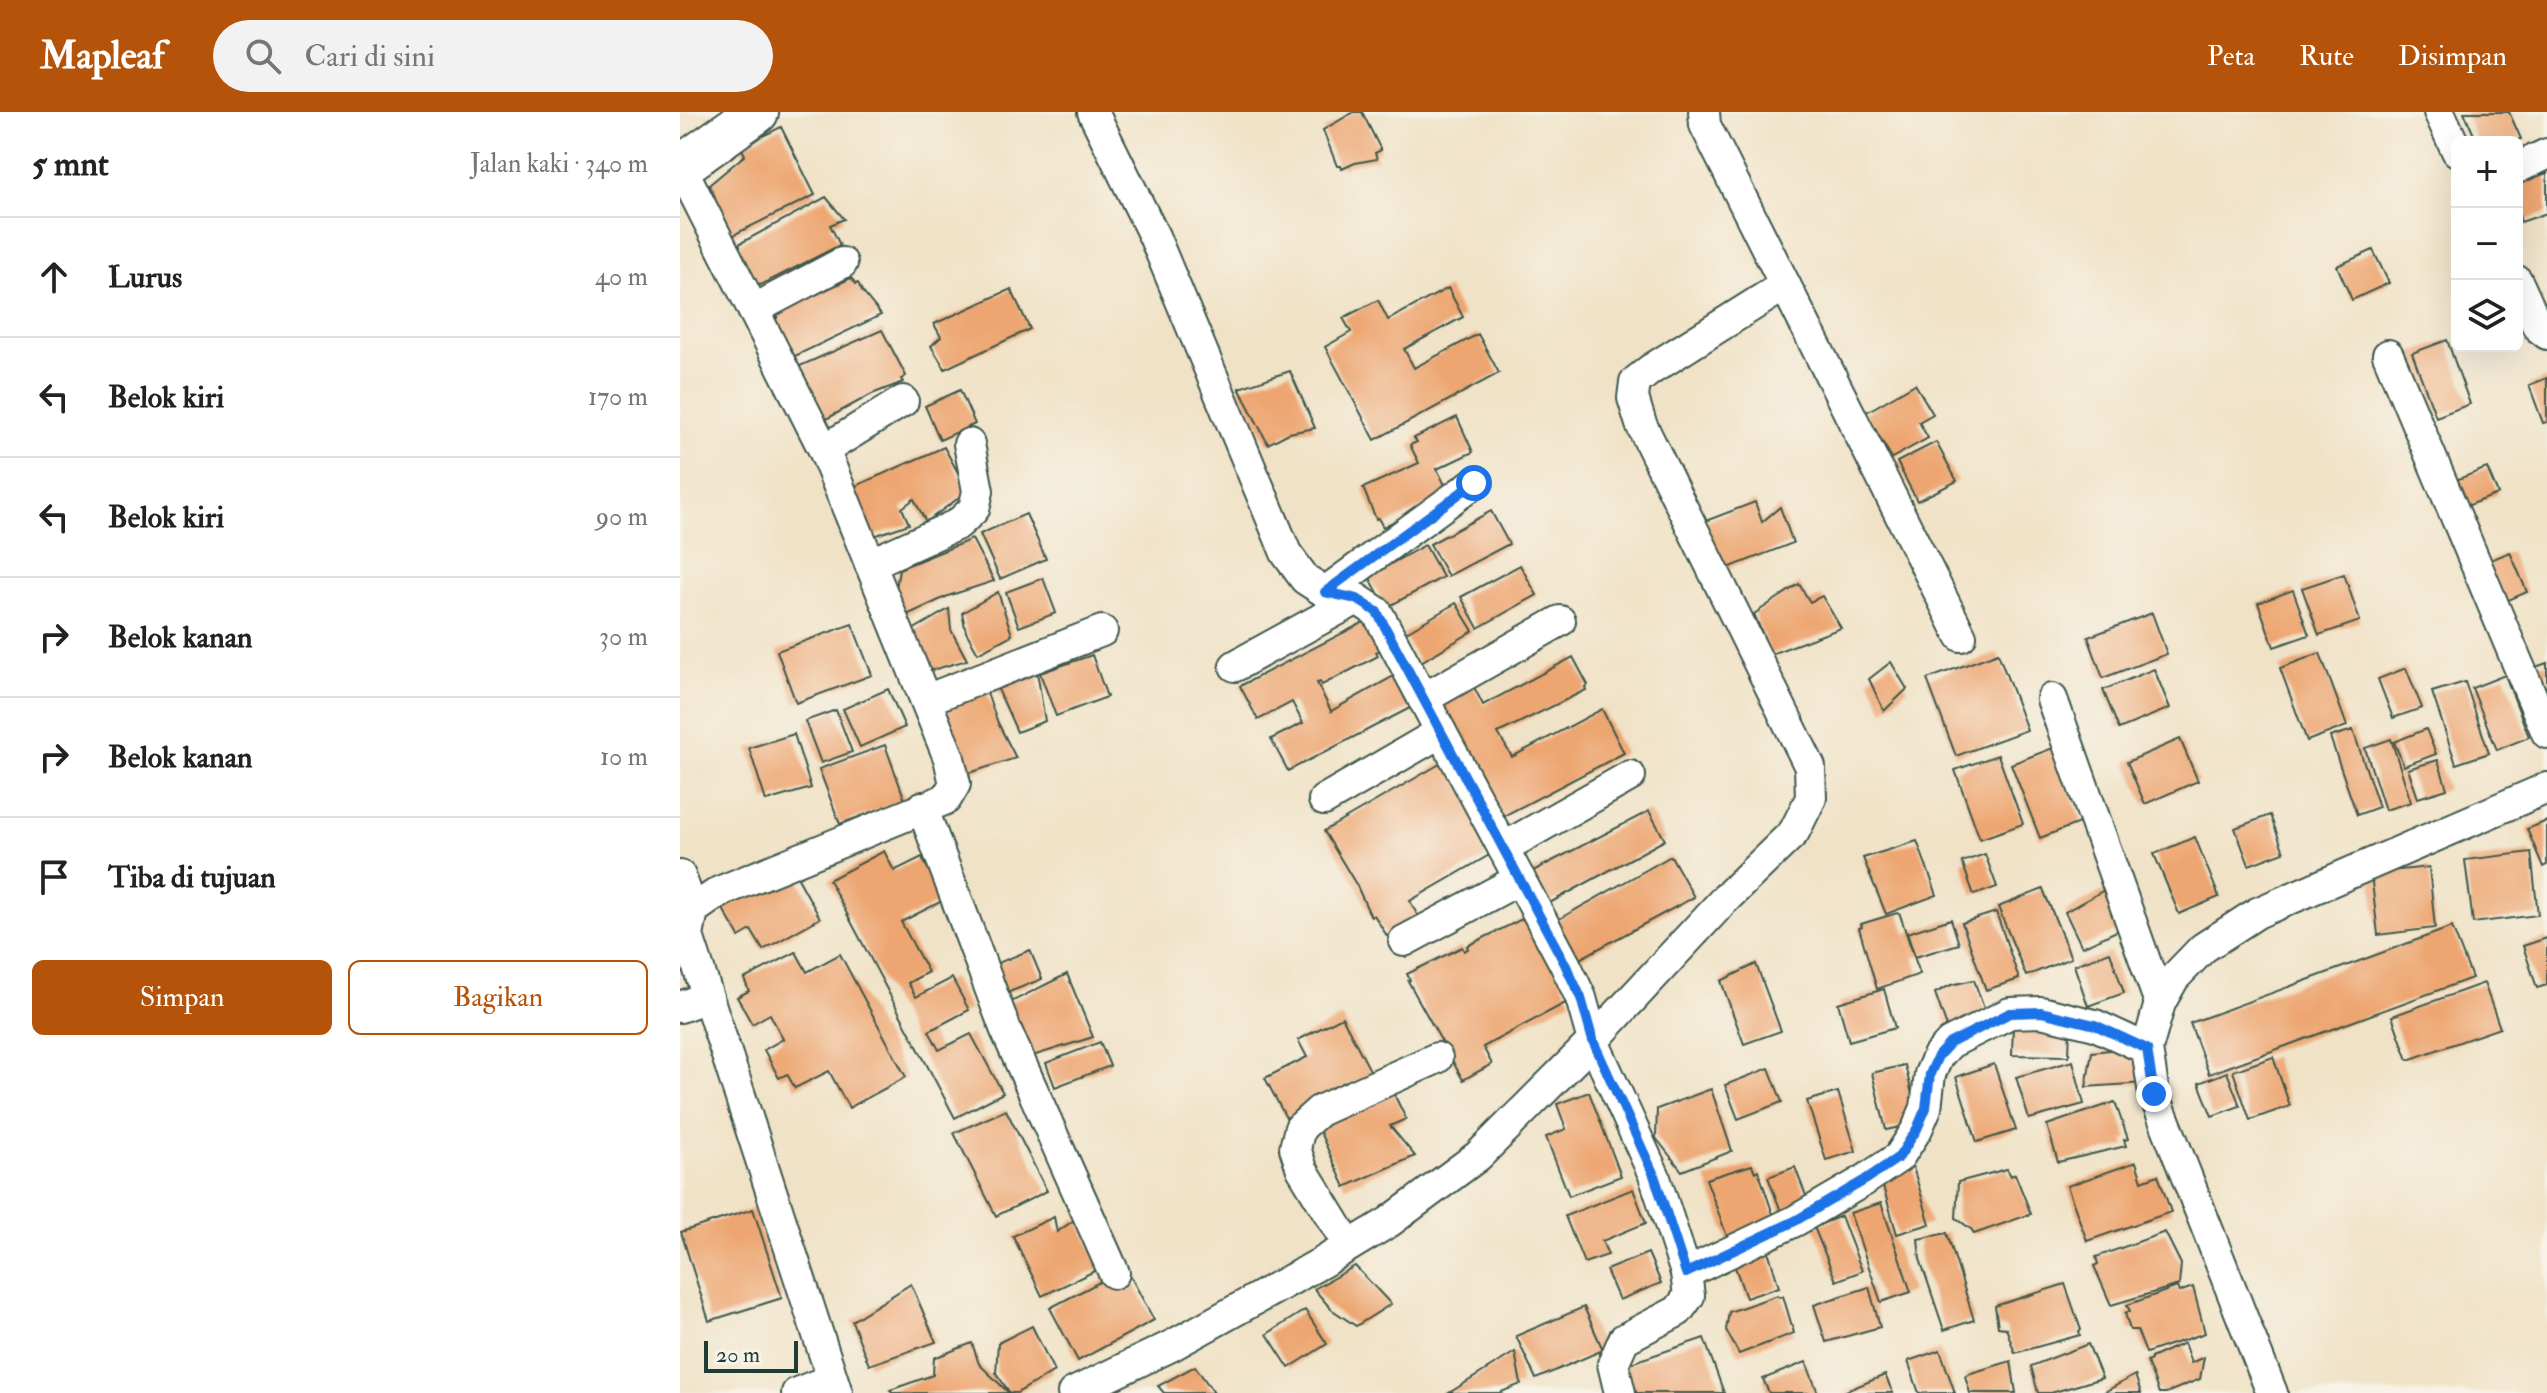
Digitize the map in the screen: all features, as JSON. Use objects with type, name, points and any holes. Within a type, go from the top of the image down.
[{"type":"street","points":[[693,910],[719,892],[946,799],[955,784],[949,758],[824,450],[753,310],[685,155],[757,112]]},
{"type":"street","points":[[1093,112],[1154,236],[1286,553],[1305,579],[1325,592],[1357,599],[1377,612],[1581,998],[1593,1041],[1654,1175],[1686,1273],[1689,1296],[1678,1311],[1624,1339],[1613,1364],[1620,1393]]},
{"type":"street","points":[[1704,112],[1705,125],[1961,636]]},
{"type":"street","points":[[2439,112],[2451,138]]},
{"type":"street","points":[[2523,165],[2547,154]]},
{"type":"street","points":[[753,310],[842,263]]},
{"type":"street","points":[[1073,1393],[1171,1346],[1349,1246],[1389,1222],[1478,1156],[1593,1041],[1724,900],[1794,832],[1811,798],[1810,767],[1674,495],[1641,424],[1633,398],[1635,382],[1650,370],[1785,285]]},
{"type":"street","points":[[2523,294],[2538,327],[2547,334]]},
{"type":"street","points":[[2388,355],[2547,733]]},
{"type":"street","points":[[824,450],[903,401]]},
{"type":"street","points":[[870,564],[958,524],[974,509],[978,491],[969,444]]},
{"type":"street","points":[[1325,592],[1474,483]]},
{"type":"street","points":[[1235,666],[1357,599]]},
{"type":"street","points":[[1423,699],[1560,621]]},
{"type":"street","points":[[926,700],[1102,631]]},
{"type":"street","points":[[2052,699],[2160,1003]]},
{"type":"street","points":[[1324,800],[1441,732]]},
{"type":"street","points":[[1503,848],[1630,776]]},
{"type":"street","points":[[2272,1393],[2154,1094],[2147,1049],[2160,1003],[2174,978],[2203,948],[2257,913],[2547,788]]},
{"type":"street","points":[[922,807],[1005,1028],[1114,1273]]},
{"type":"street","points":[[680,876],[693,910],[688,936],[694,1002],[835,1386],[797,1393]]},
{"type":"street","points":[[1404,941],[1520,879]]},
{"type":"street","points":[[1686,1273],[1795,1221],[1899,1157],[1926,1108],[1930,1074],[1938,1056],[1950,1043],[2010,1013],[2041,1012],[2095,1025],[2147,1049]]},
{"type":"street","points":[[1349,1246],[1302,1169],[1295,1148],[1300,1128],[1319,1111],[1437,1058]]},
{"type":"building","points":[[1354,112],[1362,112],[1381,150],[1375,153],[1377,159],[1342,169],[1337,166],[1323,130]]},
{"type":"building","points":[[2464,112],[2509,112],[2520,136],[2474,136]]},
{"type":"building","points":[[781,127],[815,195],[731,238],[716,214],[715,197],[709,185],[745,155],[741,147]]},
{"type":"building","points":[[2547,173],[2547,213],[2523,221],[2523,208],[2523,181]]},
{"type":"building","points":[[826,197],[844,219],[830,225],[840,245],[758,284],[733,250]]},
{"type":"building","points":[[2373,250],[2389,283],[2352,300],[2337,266]]},
{"type":"building","points":[[851,278],[881,315],[789,359],[772,320],[777,318],[777,313]]},
{"type":"building","points":[[1448,288],[1463,317],[1404,349],[1414,368],[1478,334],[1499,373],[1375,440],[1325,347],[1351,332],[1343,318],[1378,300],[1388,320]]},
{"type":"building","points":[[1011,289],[1030,329],[945,369],[931,346],[941,337],[934,324]]},
{"type":"building","points":[[882,330],[906,376],[901,379],[903,382],[872,394],[819,423],[793,369]]},
{"type":"building","points":[[2447,340],[2470,404],[2436,417],[2412,353]]},
{"type":"building","points":[[1290,371],[1315,428],[1289,433],[1268,444],[1239,388]]},
{"type":"building","points":[[2547,378],[2547,422],[2543,423],[2529,385]]},
{"type":"building","points":[[1915,384],[1933,414],[1919,422],[1928,438],[1892,458],[1865,413]]},
{"type":"building","points":[[960,390],[975,424],[940,440],[925,406]]},
{"type":"building","points":[[1457,417],[1473,452],[1437,469],[1449,493],[1383,527],[1376,519],[1363,488],[1419,463],[1410,445],[1417,442],[1414,438]]},
{"type":"building","points":[[1936,442],[1957,481],[1917,501],[1897,462]]},
{"type":"building","points":[[944,447],[968,491],[926,522],[914,499],[902,508],[909,524],[871,537],[851,488]]},
{"type":"building","points":[[2487,468],[2498,494],[2464,507],[2453,481]]},
{"type":"building","points":[[1755,502],[1762,522],[1780,507],[1793,543],[1715,573],[1695,525]]},
{"type":"building","points":[[1491,511],[1509,544],[1448,576],[1430,544]]},
{"type":"building","points":[[1026,514],[1046,559],[1000,579],[980,534]]},
{"type":"building","points":[[972,539],[994,581],[948,596],[898,619],[894,603],[899,569]]},
{"type":"building","points":[[1425,545],[1443,577],[1386,608],[1369,576]]},
{"type":"building","points":[[2510,552],[2527,592],[2504,602],[2486,562]]},
{"type":"building","points":[[1520,565],[1537,595],[1478,628],[1461,597]]},
{"type":"building","points":[[2344,574],[2360,621],[2319,635],[2302,588]]},
{"type":"building","points":[[1043,578],[1056,613],[1019,627],[1006,592]]},
{"type":"building","points":[[1799,584],[1810,602],[1822,596],[1841,628],[1771,654],[1754,614]]},
{"type":"building","points":[[2293,590],[2309,635],[2274,647],[2258,603]]},
{"type":"building","points":[[998,592],[1012,635],[978,653],[966,632],[962,613]]},
{"type":"building","points":[[1456,603],[1473,631],[1419,663],[1403,634]]},
{"type":"building","points":[[949,609],[951,630],[967,660],[929,671],[904,635]]},
{"type":"building","points":[[2152,613],[2167,654],[2103,678],[2088,637]]},
{"type":"building","points":[[1366,621],[1381,650],[1376,652],[1378,656],[1322,685],[1317,683],[1331,711],[1394,676],[1410,708],[1288,771],[1271,739],[1303,723],[1292,702],[1258,720],[1240,686]]},
{"type":"building","points":[[852,624],[872,675],[796,703],[777,651]]},
{"type":"building","points":[[1998,653],[2027,730],[1956,756],[1927,679]]},
{"type":"building","points":[[2320,653],[2347,726],[2307,741],[2280,668]]},
{"type":"building","points":[[1092,655],[1107,697],[1056,716],[1040,673]]},
{"type":"building","points":[[1573,657],[1588,685],[1586,690],[1498,733],[1512,757],[1602,709],[1624,753],[1498,819],[1437,706],[1474,687],[1483,705]]},
{"type":"building","points":[[1891,662],[1907,689],[1884,711],[1869,679]]},
{"type":"building","points":[[2547,663],[2547,716],[2527,670]]},
{"type":"building","points":[[2406,668],[2422,708],[2393,718],[2378,679]]},
{"type":"building","points":[[2154,669],[2170,708],[2119,729],[2103,690]]},
{"type":"building","points":[[1037,671],[1045,721],[1017,732],[997,687]]},
{"type":"building","points":[[2505,675],[2529,737],[2497,750],[2472,688]]},
{"type":"building","points":[[2465,682],[2489,753],[2456,764],[2432,692]]},
{"type":"building","points":[[984,685],[998,723],[1016,758],[966,774],[942,736],[944,699]]},
{"type":"building","points":[[888,689],[905,727],[860,747],[843,709]]},
{"type":"building","points":[[836,710],[852,752],[821,763],[805,721]]},
{"type":"building","points":[[2426,729],[2436,754],[2404,766],[2394,742]]},
{"type":"building","points":[[2353,730],[2379,807],[2357,815],[2330,737]]},
{"type":"building","points":[[794,734],[811,788],[766,801],[749,748]]},
{"type":"building","points":[[2180,739],[2198,781],[2145,804],[2127,762]]},
{"type":"building","points":[[2391,739],[2411,802],[2385,810],[2365,748]]},
{"type":"building","points":[[885,745],[905,800],[840,824],[819,769]]},
{"type":"building","points":[[2053,748],[2082,822],[2040,838],[2011,764]]},
{"type":"building","points":[[1998,755],[2023,824],[1980,839],[1955,770]]},
{"type":"building","points":[[2438,760],[2447,789],[2418,798],[2408,769]]},
{"type":"building","points":[[1445,761],[1498,850],[1410,901],[1419,918],[1387,936],[1374,915],[1371,917],[1357,886],[1324,831]]},
{"type":"building","points":[[1649,811],[1665,840],[1546,905],[1531,872]]},
{"type":"building","points":[[2270,815],[2284,852],[2249,865],[2235,828]]},
{"type":"building","points":[[2547,821],[2547,865],[2543,867],[2527,829]]},
{"type":"building","points":[[2195,837],[2219,897],[2179,914],[2154,854]]},
{"type":"building","points":[[1917,841],[1937,895],[1886,914],[1863,858]]},
{"type":"building","points":[[884,851],[894,871],[922,857],[944,900],[901,922],[928,972],[908,983],[916,997],[952,978],[969,1010],[929,1031],[939,1050],[971,1034],[1003,1093],[955,1118],[829,880]]},
{"type":"building","points":[[2531,852],[2538,915],[2473,923],[2465,860]]},
{"type":"building","points":[[1985,854],[1997,887],[1974,895],[1962,862]]},
{"type":"building","points":[[1671,856],[1694,897],[1576,961],[1554,922]]},
{"type":"building","points":[[2429,867],[2435,928],[2378,935],[2371,873]]},
{"type":"building","points":[[794,871],[820,918],[763,950],[751,930],[739,937],[723,909]]},
{"type":"building","points":[[2108,888],[2119,930],[2082,947],[2065,912]]},
{"type":"building","points":[[2043,889],[2071,958],[2026,976],[1998,907]]},
{"type":"building","points":[[1996,912],[2019,979],[1986,990],[1962,923]]},
{"type":"building","points":[[1897,913],[1920,974],[1877,989],[1859,928],[1861,924]]},
{"type":"building","points":[[1528,916],[1571,1000],[1483,1047],[1492,1064],[1463,1080],[1407,974],[1462,947],[1464,951],[1468,949],[1467,946]]},
{"type":"building","points":[[1951,919],[1959,944],[1915,957],[1907,933]]},
{"type":"building","points":[[2452,927],[2472,978],[2209,1074],[2190,1023]]},
{"type":"building","points":[[2547,938],[2547,985],[2537,988],[2523,946]]},
{"type":"building","points":[[1030,950],[1042,979],[999,996],[988,967]]},
{"type":"building","points":[[796,952],[807,972],[840,954],[906,1077],[849,1108],[829,1071],[795,1088],[787,1074],[779,1078],[764,1050],[783,1039],[770,1014],[752,1024],[737,997],[749,991],[744,979]]},
{"type":"building","points":[[2110,952],[2124,993],[2088,1006],[2074,965]]},
{"type":"building","points":[[1756,964],[1781,1031],[1744,1044],[1721,981]]},
{"type":"building","points":[[1067,974],[1093,1037],[1023,1059],[1003,1006]]},
{"type":"building","points":[[1974,980],[1988,1020],[1949,1033],[1935,993],[1951,985]]},
{"type":"building","points":[[2484,983],[2500,1028],[2408,1060],[2392,1016]]},
{"type":"building","points":[[1884,989],[1895,1028],[1849,1041],[1838,1003]]},
{"type":"building","points":[[1342,1017],[1372,1074],[1286,1118],[1265,1078],[1307,1057],[1298,1040]]},
{"type":"building","points":[[2013,1023],[2070,1024],[2069,1056],[2012,1055]]},
{"type":"building","points":[[1100,1042],[1110,1066],[1055,1087],[1046,1063]]},
{"type":"building","points":[[2136,1047],[2144,1083],[2086,1087],[2092,1052]]},
{"type":"building","points":[[2273,1057],[2290,1106],[2250,1120],[2233,1071]]},
{"type":"building","points":[[2073,1061],[2084,1104],[2029,1119],[2016,1077]]},
{"type":"building","points":[[1994,1064],[2016,1130],[1977,1142],[1956,1077]]},
{"type":"building","points":[[1905,1065],[1919,1123],[1886,1130],[1872,1073]]},
{"type":"building","points":[[1769,1068],[1782,1102],[1738,1119],[1725,1085]]},
{"type":"building","points":[[2227,1072],[2240,1106],[2212,1116],[2199,1083]]},
{"type":"building","points":[[1711,1089],[1732,1151],[1682,1171],[1656,1138],[1657,1109]]},
{"type":"building","points":[[1589,1092],[1621,1176],[1569,1196],[1546,1137],[1566,1129],[1557,1104]]},
{"type":"building","points":[[1838,1092],[1856,1151],[1826,1160],[1807,1101]]},
{"type":"building","points":[[1394,1094],[1406,1119],[1390,1126],[1415,1156],[1345,1187],[1318,1128]]},
{"type":"building","points":[[2115,1102],[2128,1139],[2124,1140],[2126,1146],[2058,1162],[2047,1125]]},
{"type":"building","points":[[1006,1110],[1047,1191],[996,1216],[954,1133]]},
{"type":"building","points":[[2136,1162],[2142,1181],[2158,1175],[2171,1212],[2087,1241],[2067,1186]]},
{"type":"building","points":[[1912,1164],[1930,1224],[1897,1234],[1879,1173]]},
{"type":"building","points":[[1752,1165],[1755,1172],[1758,1170],[1776,1223],[1728,1239],[1706,1179]]},
{"type":"building","points":[[1795,1167],[1809,1204],[1782,1214],[1768,1177]]},
{"type":"building","points":[[2007,1169],[2011,1176],[2015,1174],[2031,1214],[1974,1234],[1956,1218],[1958,1182]]},
{"type":"building","points":[[1633,1189],[1646,1223],[1602,1241],[1608,1255],[1584,1263],[1565,1216]]},
{"type":"building","points":[[1881,1203],[1911,1292],[1881,1302],[1850,1213]]},
{"type":"building","points":[[753,1209],[782,1298],[709,1321],[681,1232]]},
{"type":"building","points":[[1841,1216],[1862,1271],[1836,1281],[1814,1227]]},
{"type":"building","points":[[1054,1217],[1057,1232],[1077,1218],[1101,1268],[1042,1296],[1013,1236]]},
{"type":"building","points":[[2165,1232],[2181,1264],[2179,1285],[2111,1305],[2094,1266],[2098,1264],[2096,1257]]},
{"type":"building","points":[[1947,1233],[1974,1320],[1944,1330],[1920,1259],[1918,1239]]},
{"type":"building","points":[[1766,1244],[1779,1287],[1746,1298],[1730,1253]]},
{"type":"building","points":[[1648,1253],[1661,1283],[1619,1300],[1606,1270]]},
{"type":"building","points":[[1355,1266],[1391,1304],[1356,1326],[1331,1309],[1314,1289]]},
{"type":"building","points":[[1126,1268],[1154,1320],[1078,1361],[1050,1308]]},
{"type":"building","points":[[911,1284],[936,1342],[869,1365],[852,1321]]},
{"type":"building","points":[[2065,1284],[2080,1335],[2015,1353],[2006,1328],[1998,1327],[1995,1306]]},
{"type":"building","points":[[1869,1287],[1880,1327],[1826,1342],[1814,1305]]},
{"type":"building","points":[[2177,1287],[2179,1292],[2193,1287],[2205,1333],[2146,1353],[2137,1330],[2130,1330],[2125,1313],[2130,1311],[2127,1305]]},
{"type":"building","points":[[1783,1296],[1794,1333],[1739,1354],[1726,1330],[1729,1312]]},
{"type":"building","points":[[1584,1307],[1603,1350],[1536,1379],[1516,1336]]},
{"type":"building","points":[[1305,1310],[1327,1344],[1289,1368],[1267,1334]]},
{"type":"building","points":[[1032,1326],[1054,1371],[1017,1393],[1010,1393],[996,1373],[998,1343]]},
{"type":"building","points":[[1704,1338],[1724,1393],[1632,1393],[1622,1366]]},
{"type":"building","points":[[972,1343],[979,1364],[1009,1393],[892,1393],[890,1390],[933,1375],[934,1358]]},
{"type":"building","points":[[2184,1343],[2191,1363],[2204,1357],[2200,1379],[2159,1393],[2147,1362]]},
{"type":"building","points":[[2088,1344],[2102,1378],[2051,1393],[2038,1393],[2031,1366]]},
{"type":"building","points":[[1940,1350],[1955,1393],[1919,1393],[1908,1361]]},
{"type":"building","points":[[1515,1352],[1521,1384],[1499,1393],[1449,1393]]},
{"type":"building","points":[[2011,1361],[2016,1393],[1970,1393],[1965,1376]]},
{"type":"building","points":[[1806,1362],[1818,1393],[1769,1393],[1763,1379]]},
{"type":"building","points":[[1195,1366],[1214,1393],[1164,1393],[1158,1386]]},
{"type":"building","points":[[1885,1375],[1893,1393],[1841,1393]]},
{"type":"building","points":[[2135,1375],[2141,1393],[2103,1393]]},
{"type":"route","points":[[1474,483],[1325,592],[1357,599],[1377,612],[1565,964],[1581,998],[1593,1041],[1654,1175],[1686,1273],[1795,1221],[1899,1157],[1926,1108],[1930,1074],[1938,1056],[1950,1043],[2010,1013],[2041,1012],[2095,1025],[2147,1049],[2154,1094]]}]
